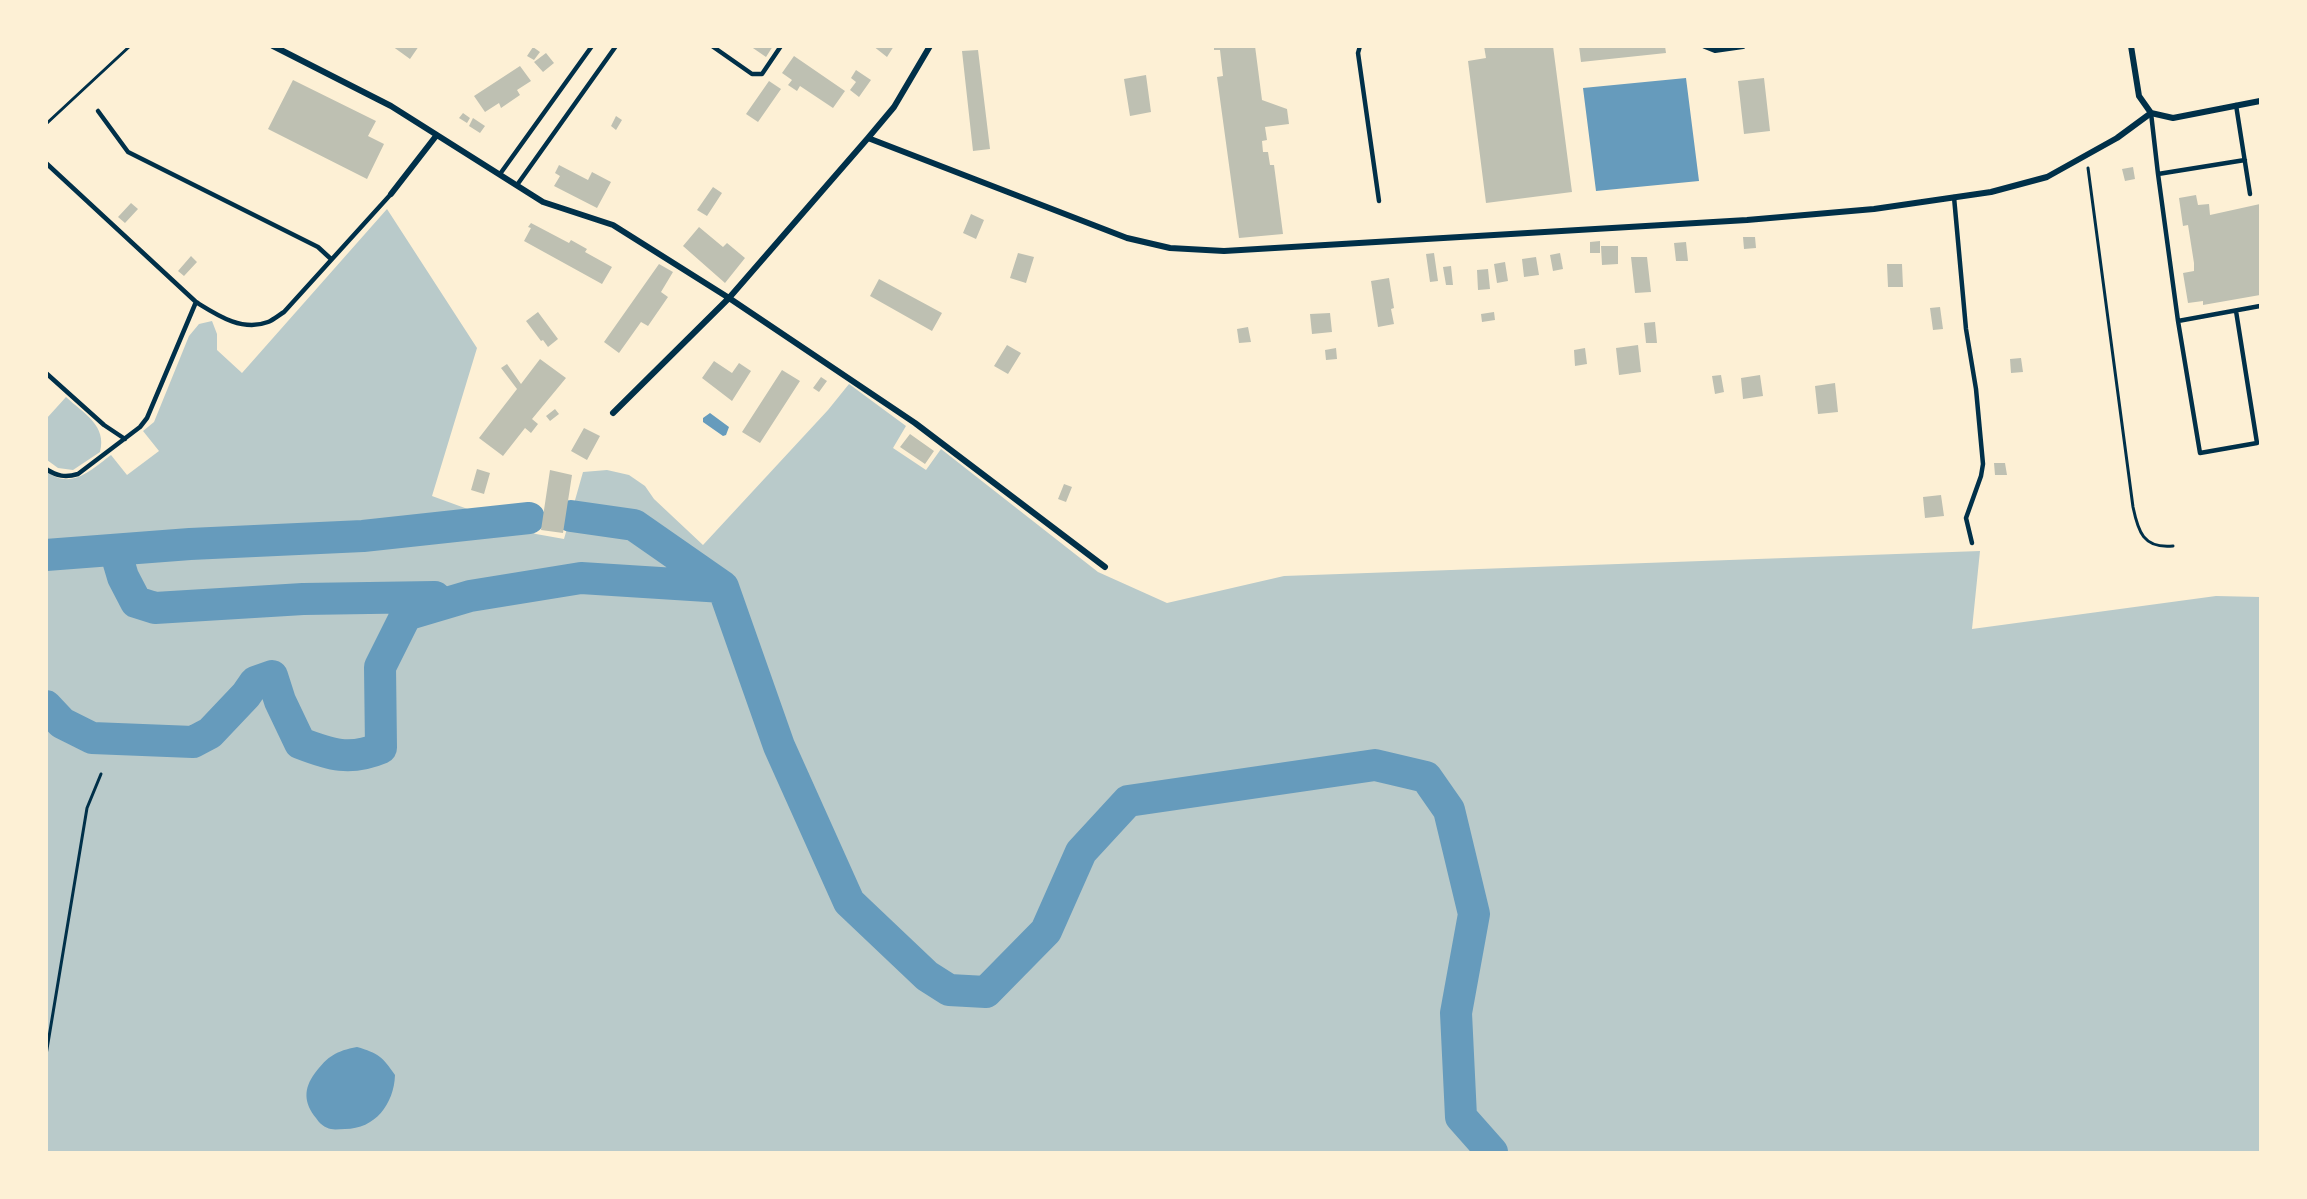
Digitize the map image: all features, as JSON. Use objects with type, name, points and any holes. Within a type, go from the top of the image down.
[{"type":"street","points":[[273,46],[391,106],[543,202],[613,225],[729,298],[915,423],[1106,567]]},
{"type":"street","points":[[613,414],[729,298],[868,138],[894,106],[930,46]]},
{"type":"street","points":[[1705,46],[1715,50],[1743,46]]},
{"type":"street","points":[[2131,46],[2139,96],[2151,113],[2173,118],[2260,101]]},
{"type":"street","points":[[868,138],[1127,238],[1170,248],[1224,251],[1747,220],[1874,209],[1991,192],[2046,177],[2117,138],[2151,113]]},
{"type":"street","points":[[391,194],[436,136]]},
{"type":"lane","points":[[500,174],[592,46]]},
{"type":"lane","points":[[517,185],[616,46]]},
{"type":"lane","points":[[712,46],[752,74],[762,74],[781,46]]},
{"type":"lane","points":[[1360,46],[1358,53],[1379,201]]},
{"type":"lane","points":[[2236,105],[2250,194]]},
{"type":"lane","points":[[98,111],[128,152],[318,247],[331,260]]},
{"type":"lane","points":[[2151,113],[2178,321],[2200,453],[2259,442],[2236,311]]},
{"type":"lane","points":[[2158,174],[2245,160]]},
{"type":"lane","points":[[46,163],[196,302],[222,317],[246,325],[267,322],[284,312],[391,194]]},
{"type":"lane","points":[[1954,197],[1966,329],[1976,389],[1983,464],[1966,518],[1972,543]]},
{"type":"lane","points":[[46,469],[58,476],[69,477],[78,474],[140,427],[147,418],[196,302]]},
{"type":"lane","points":[[2178,321],[2260,306]]},
{"type":"lane","points":[[46,373],[104,425],[125,439]]},
{"type":"path","points":[[46,124],[130,46]]},
{"type":"path","points":[[2086,154],[2138,531],[2150,542],[2160,547],[2173,546]]},
{"type":"path","points":[[46,1055],[87,808],[100,774]]},
{"type":"shaded area","points":[[387,209],[477,348],[432,496],[536,534],[564,539],[583,472],[607,470],[629,475],[645,486],[654,499],[703,545],[828,410],[849,384],[906,426],[893,448],[926,470],[941,449],[1098,572],[1167,603],[1284,576],[1980,551],[1972,629],[2216,596],[2260,597],[2260,1152],[47,1152],[46,471],[55,477],[72,479],[88,472],[111,455],[127,475],[159,451],[143,431],[154,422],[189,336],[199,324],[212,321],[217,334],[217,350],[242,373]]},
{"type":"shaded area","points":[[66,397],[97,427],[101,443],[100,452],[73,470],[58,468],[47,460],[47,418]]},
{"type":"water","points":[[1686,78],[1699,181],[1596,191],[1583,88]]},
{"type":"water","points":[[710,413],[729,427],[726,435],[723,436],[703,422],[703,418]]},
{"type":"water","points":[[357,1047],[379,1056],[391,1069],[395,1075],[391,1096],[381,1113],[365,1125],[345,1129],[329,1128],[319,1122],[309,1107],[306,1096],[308,1085],[328,1058],[343,1050]]},
{"type":"building","points":[[392,46],[419,46],[410,59]]},
{"type":"building","points":[[750,46],[773,46],[766,57]]},
{"type":"building","points":[[873,46],[894,46],[887,57]]},
{"type":"building","points":[[1214,46],[1255,46],[1262,100],[1287,109],[1289,124],[1265,127],[1267,140],[1262,141],[1263,152],[1268,152],[1270,165],[1274,165],[1283,234],[1239,238],[1217,77],[1223,76],[1220,50],[1214,50]]},
{"type":"building","points":[[1484,46],[1553,46],[1572,192],[1486,203],[1468,61],[1486,58]]},
{"type":"building","points":[[1579,46],[1665,46],[1666,53],[1581,62]]},
{"type":"building","points":[[533,47],[540,52],[534,60],[527,56]]},
{"type":"building","points":[[978,50],[990,149],[973,151],[962,51]]},
{"type":"building","points":[[546,53],[554,63],[543,72],[534,62]]},
{"type":"building","points":[[794,56],[845,91],[833,108],[800,86],[797,91],[788,85],[792,80],[782,73]]},
{"type":"building","points":[[520,66],[531,81],[517,90],[520,95],[501,108],[499,103],[485,112],[474,96]]},
{"type":"building","points":[[856,70],[871,80],[859,97],[850,90],[856,82],[851,78]]},
{"type":"building","points":[[1146,75],[1151,112],[1130,116],[1124,79]]},
{"type":"building","points":[[1764,78],[1770,131],[1744,134],[1738,81]]},
{"type":"building","points":[[293,80],[376,121],[368,136],[384,144],[367,179],[268,129]]},
{"type":"building","points":[[769,81],[781,89],[758,122],[746,114]]},
{"type":"building","points":[[463,113],[470,118],[467,123],[459,118]]},
{"type":"building","points":[[616,116],[622,120],[616,130],[611,126]]},
{"type":"building","points":[[473,118],[485,126],[480,133],[469,126]]},
{"type":"building","points":[[559,165],[588,180],[592,172],[611,182],[597,208],[554,186],[560,176],[555,173]]},
{"type":"building","points":[[2133,167],[2135,179],[2125,181],[2122,169]]},
{"type":"building","points":[[713,187],[722,193],[707,216],[697,210]]},
{"type":"building","points":[[2196,195],[2198,205],[2209,204],[2210,215],[2260,204],[2260,295],[2203,305],[2203,301],[2188,303],[2183,273],[2194,271],[2194,263],[2188,225],[2183,226],[2179,198]]},
{"type":"building","points":[[131,203],[138,209],[125,223],[118,217]]},
{"type":"building","points":[[971,214],[984,220],[976,239],[963,233]]},
{"type":"building","points":[[531,223],[569,243],[571,240],[587,249],[585,252],[612,267],[602,284],[524,241],[531,228],[528,227]]},
{"type":"building","points":[[699,227],[723,247],[727,243],[745,258],[725,283],[683,246]]},
{"type":"building","points":[[1743,237],[1755,237],[1756,248],[1744,249]]},
{"type":"building","points":[[1600,241],[1600,253],[1590,253],[1590,242]]},
{"type":"building","points":[[1686,242],[1688,261],[1676,261],[1674,243]]},
{"type":"building","points":[[1601,246],[1618,246],[1618,264],[1602,265]]},
{"type":"building","points":[[1018,253],[1034,257],[1026,283],[1010,278]]},
{"type":"building","points":[[1434,253],[1438,281],[1430,282],[1426,254]]},
{"type":"building","points":[[1560,253],[1563,269],[1553,271],[1550,255]]},
{"type":"building","points":[[191,256],[197,262],[184,276],[178,271]]},
{"type":"building","points":[[1536,257],[1539,275],[1524,277],[1522,259]]},
{"type":"building","points":[[1631,257],[1647,257],[1651,292],[1635,293]]},
{"type":"building","points":[[1505,262],[1508,281],[1497,283],[1494,264]]},
{"type":"building","points":[[659,264],[673,272],[661,292],[668,297],[648,326],[641,322],[619,353],[604,342]]},
{"type":"building","points":[[1887,264],[1902,264],[1903,287],[1888,287]]},
{"type":"building","points":[[1451,266],[1453,285],[1446,285],[1443,267]]},
{"type":"building","points":[[1488,269],[1490,289],[1478,290],[1477,270]]},
{"type":"building","points":[[1389,278],[1394,324],[1378,327],[1371,281]]},
{"type":"building","points":[[879,279],[942,313],[932,331],[870,296]]},
{"type":"building","points":[[1940,307],[1943,329],[1933,330],[1930,308]]},
{"type":"building","points":[[538,312],[558,339],[548,347],[526,321]]},
{"type":"building","points":[[1494,312],[1495,320],[1482,322],[1481,314]]},
{"type":"building","points":[[1330,313],[1332,332],[1312,334],[1310,314]]},
{"type":"building","points":[[1655,322],[1657,343],[1646,343],[1644,323]]},
{"type":"building","points":[[1248,327],[1251,342],[1239,343],[1237,329]]},
{"type":"building","points":[[1007,345],[1021,353],[1008,374],[994,366]]},
{"type":"building","points":[[1638,345],[1641,372],[1619,375],[1616,348]]},
{"type":"building","points":[[1336,348],[1337,359],[1326,360],[1325,350]]},
{"type":"building","points":[[1585,348],[1587,364],[1575,366],[1574,350]]},
{"type":"building","points":[[2021,358],[2023,372],[2011,373],[2010,359]]},
{"type":"building","points":[[540,359],[566,378],[532,419],[538,424],[531,433],[525,428],[503,456],[479,438],[517,389],[501,368],[507,364],[521,384]]},
{"type":"building","points":[[714,361],[732,373],[739,363],[751,371],[732,401],[702,378]]},
{"type":"building","points":[[782,370],[800,381],[760,443],[742,432]]},
{"type":"building","points":[[1721,375],[1724,392],[1715,394],[1712,376]]},
{"type":"building","points":[[1760,375],[1763,396],[1743,399],[1741,378]]},
{"type":"building","points":[[821,377],[827,381],[819,392],[813,388]]},
{"type":"building","points":[[1835,383],[1838,412],[1818,414],[1815,386]]},
{"type":"building","points":[[555,409],[559,414],[550,421],[546,416]]},
{"type":"building","points":[[584,428],[600,436],[587,460],[571,451]]},
{"type":"building","points":[[910,434],[934,451],[925,464],[900,447]]},
{"type":"building","points":[[1994,463],[2005,463],[2007,475],[1995,475]]},
{"type":"building","points":[[477,469],[490,473],[484,494],[471,490]]},
{"type":"building","points":[[550,470],[572,475],[563,533],[541,530]]},
{"type":"building","points":[[1064,484],[1072,487],[1066,502],[1058,499]]},
{"type":"building","points":[[1941,495],[1944,516],[1925,518],[1923,497]]},
{"type":"waterway","points":[[571,516],[634,525],[723,587],[779,746],[849,902],[927,976],[949,990],[986,992],[1046,931],[1081,852],[1128,801],[1375,765],[1426,777],[1449,810],[1474,914],[1456,1013],[1461,1117],[1492,1152]]},
{"type":"waterway","points":[[46,555],[190,544],[363,536],[529,518]]},
{"type":"waterway","points":[[115,550],[123,577],[136,602],[155,608],[303,599],[435,597]]},
{"type":"waterway","points":[[46,706],[62,723],[92,738],[193,742],[210,733],[246,695],[255,682],[272,676],[280,701],[300,743],[340,755],[360,754],[381,748],[380,667],[406,615],[470,596],[581,578],[723,587]]}]
